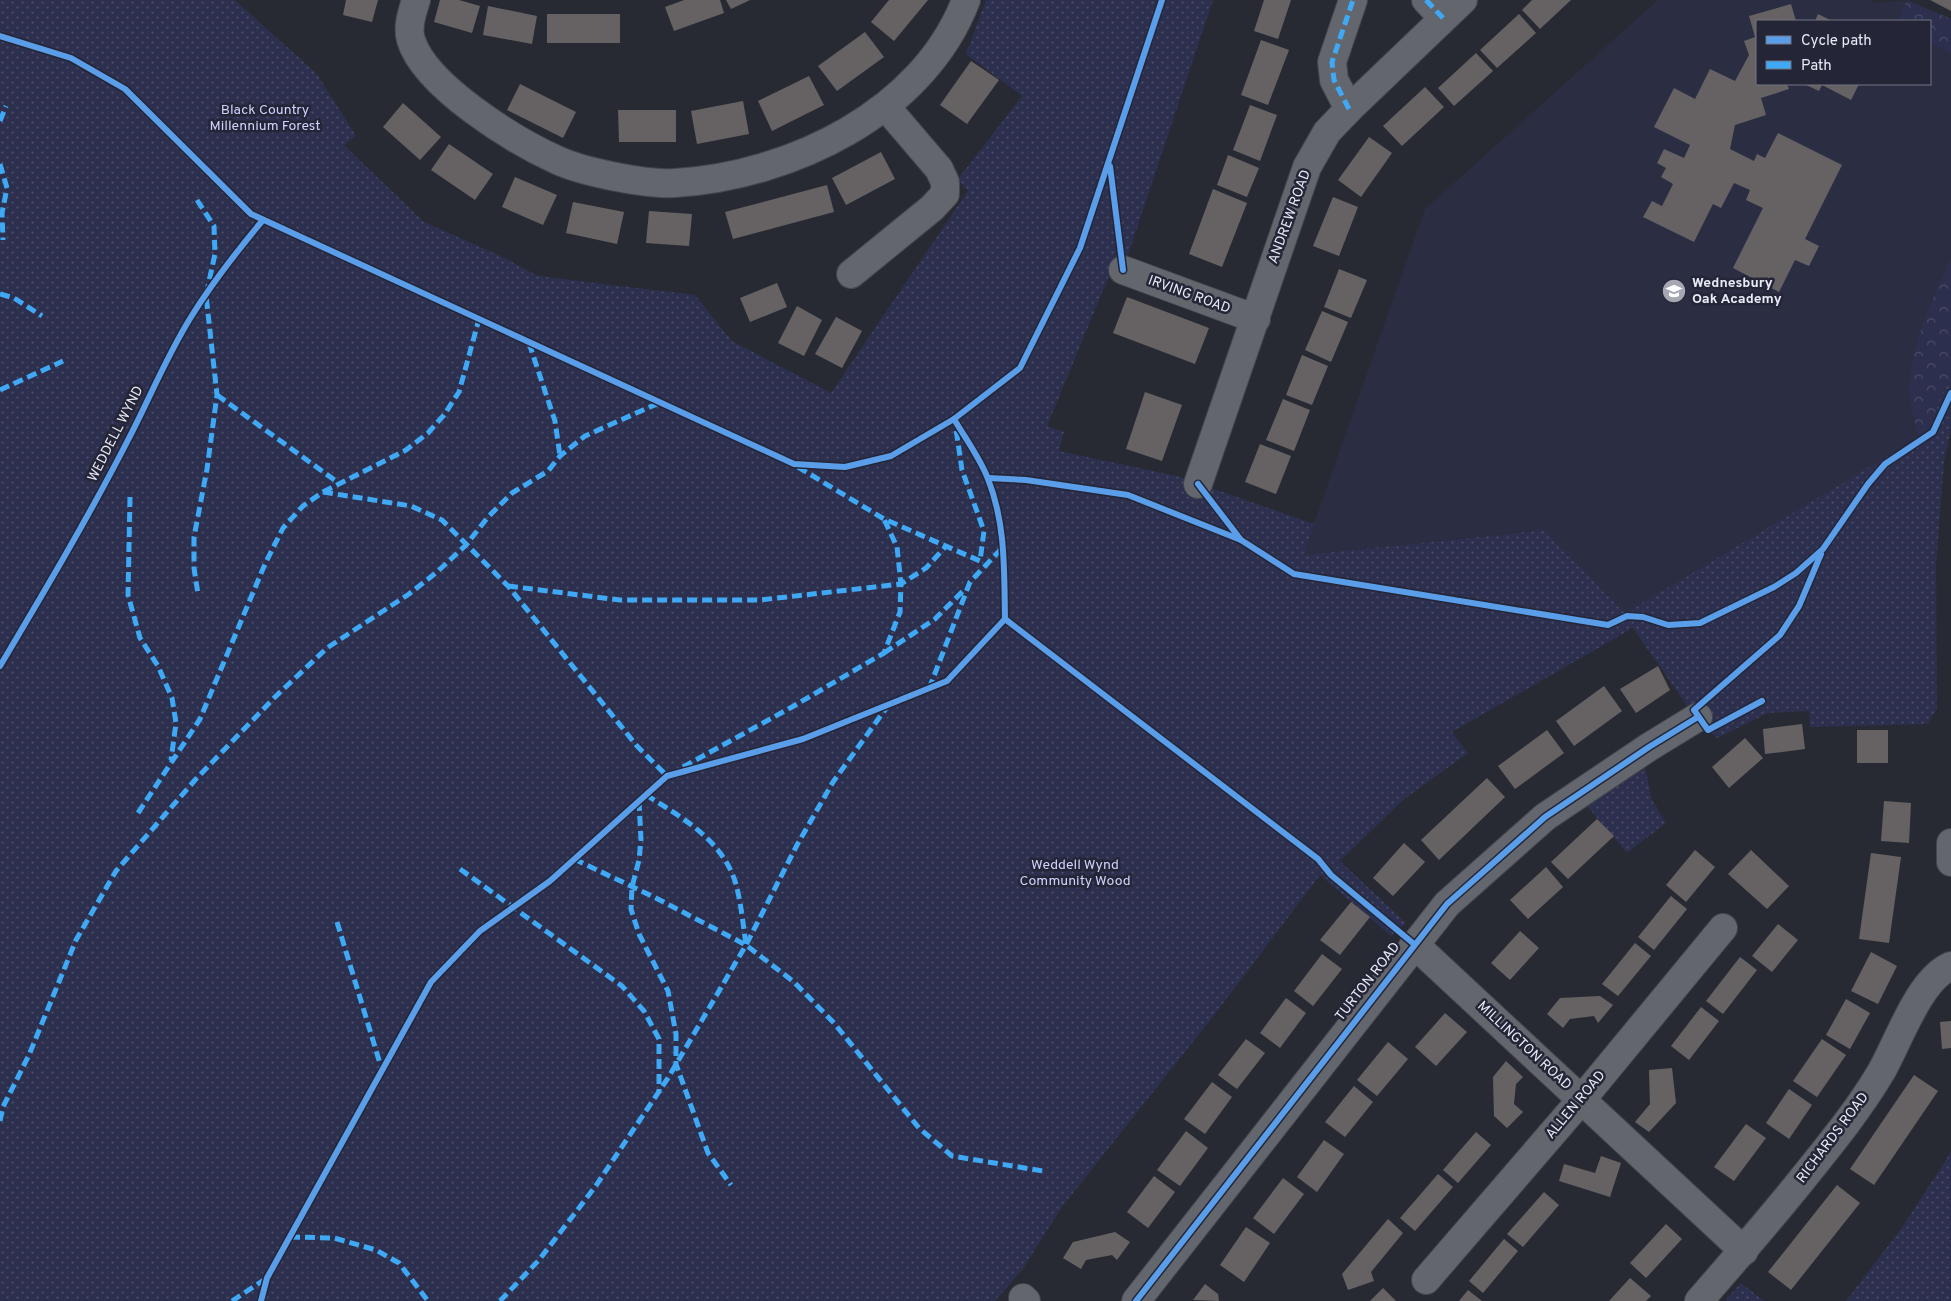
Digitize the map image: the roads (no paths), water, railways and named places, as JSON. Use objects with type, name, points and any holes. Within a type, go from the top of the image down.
[{"type":"main road","points":[[1951,843],[1951,862]]},
{"type":"street","points":[[416,0],[410,22],[411,40],[422,62],[453,94],[517,139],[558,161],[609,176],[673,183],[731,176],[785,160],[821,144],[886,107],[942,49],[966,0]]},
{"type":"street","points":[[1349,109],[1334,80],[1332,62],[1353,0]]},
{"type":"street","name":"ANDREW ROAD","points":[[1198,484],[1256,319],[1278,245],[1307,167],[1327,132],[1435,9],[1463,0]]},
{"type":"street","points":[[851,274],[932,208],[945,194],[945,182],[939,169],[886,107]]},
{"type":"street","name":"IRVING ROAD","points":[[1122,270],[1256,319]]},
{"type":"street","name":"TURTON ROAD","points":[[1136,1301],[1447,904],[1545,817],[1649,747],[1698,717]]},
{"type":"street","name":"ALLEN ROAD","points":[[1426,1280],[1582,1099],[1723,928]]},
{"type":"street","name":"MILLINGTON ROAD","points":[[1414,944],[1744,1250]]},
{"type":"street","name":"RICHARDS ROAD","points":[[1698,1301],[1744,1250],[1850,1118],[1880,1073],[1928,986],[1943,969],[1951,966]]},
{"type":"place","name":"Wednesbury Oak Academy","points":[[1674,291]]},
{"type":"park label","name":"Black Country Millennium Forest","points":[[265,118]]},
{"type":"park label","name":"Weddell Wynd Community Wood","points":[[1075,874]]}]
